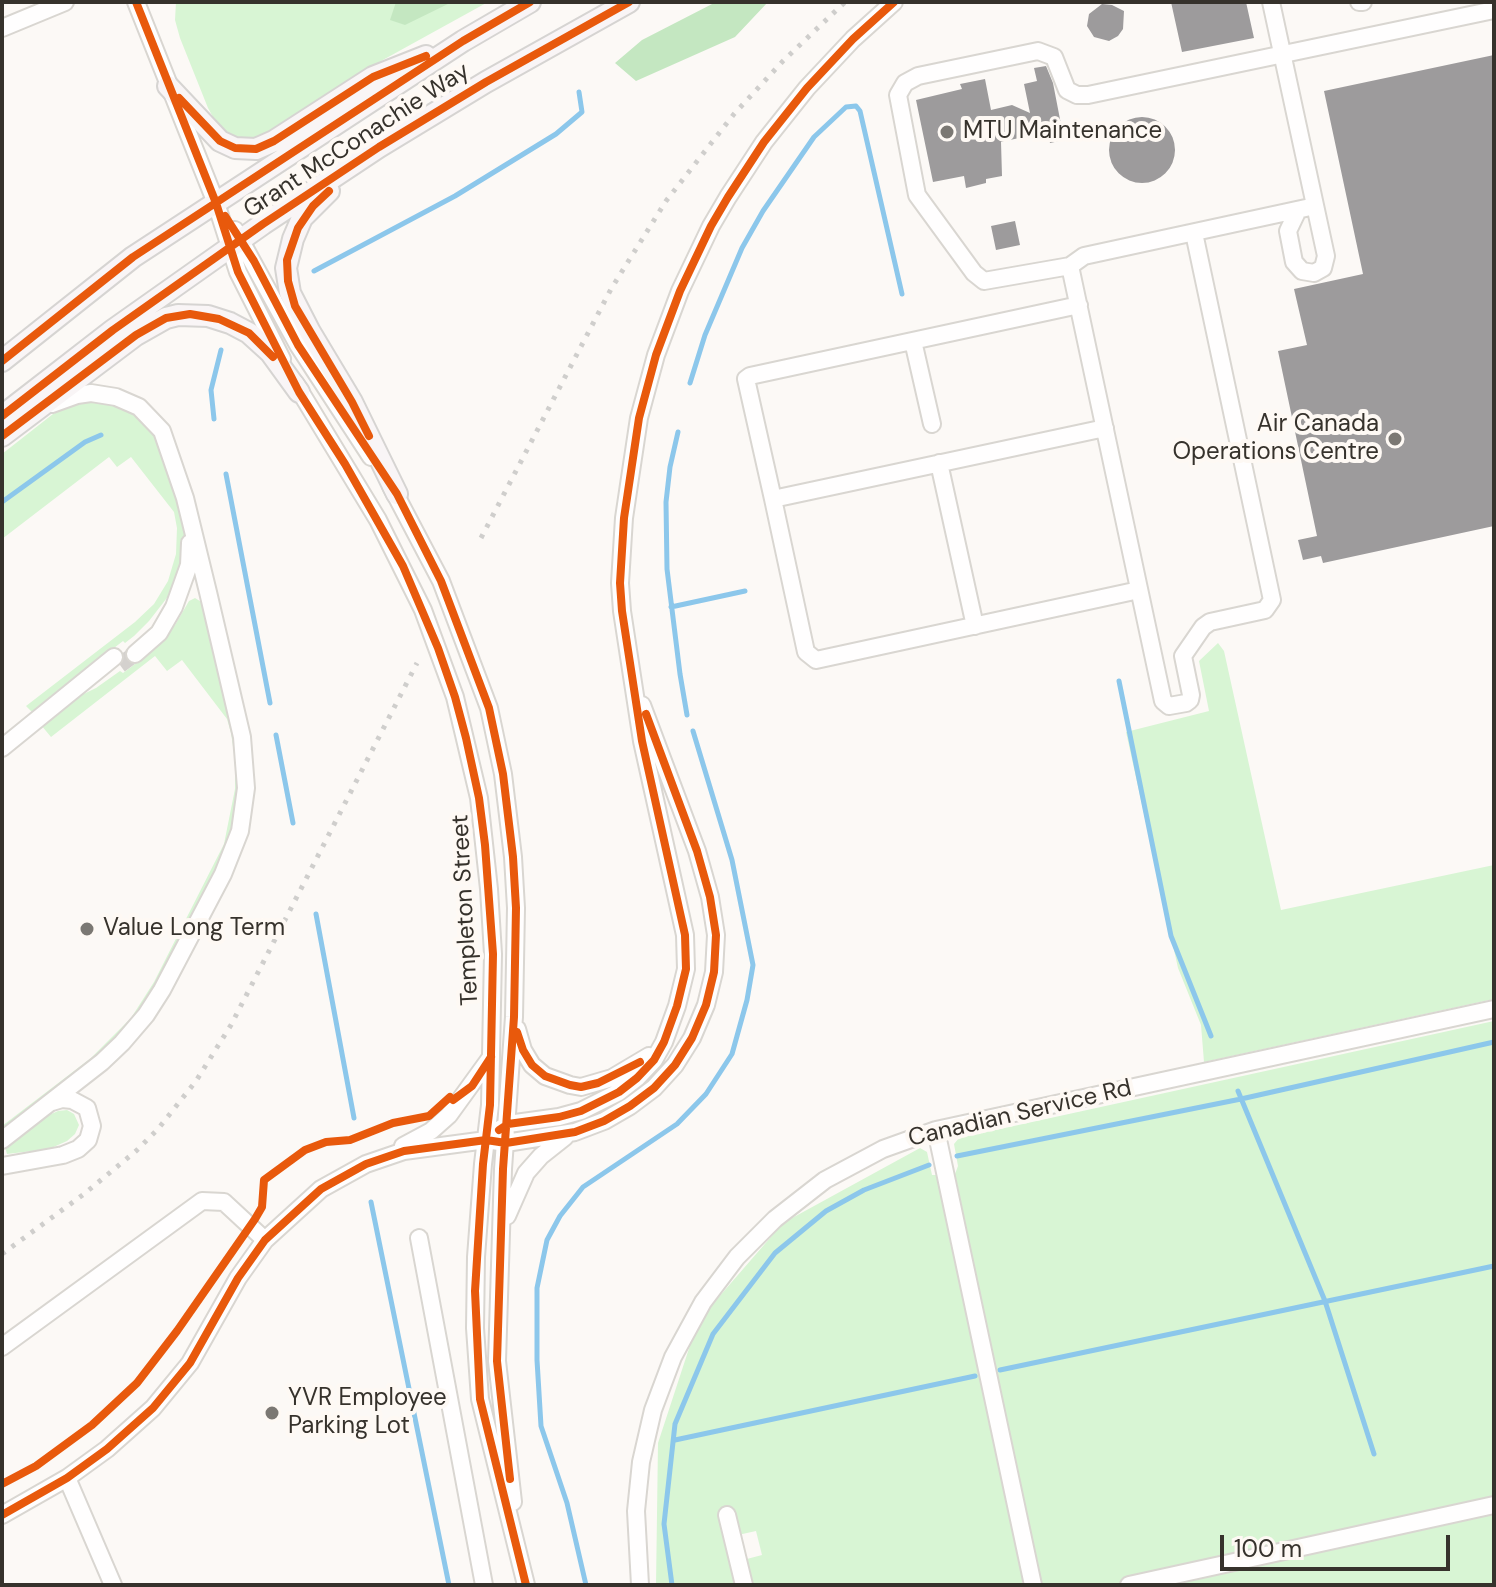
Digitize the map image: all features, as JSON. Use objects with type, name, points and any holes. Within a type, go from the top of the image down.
[{"type":"main road","name":"Grant McConachie Way","points":[[2,361],[133,257],[463,41],[530,2]]},
{"type":"main road","name":"Grant McConachie Way","points":[[2,416],[113,330],[235,243],[379,147],[486,82],[629,2]]},
{"type":"main road","points":[[168,86],[220,141],[235,148],[256,149],[274,141],[373,77],[463,41]]},
{"type":"main road","points":[[397,494],[352,402],[295,306],[288,281],[287,260],[302,218],[322,197],[420,132],[486,82]]},
{"type":"main road","points":[[2,343],[133,257]]},
{"type":"main road","points":[[2,436],[136,335],[166,318],[190,314],[219,319],[249,333],[270,352],[299,392]]},
{"type":"street","points":[[2,28],[65,2]]},
{"type":"street","name":"Templeton Street","points":[[136,2],[235,243],[397,494],[441,581],[489,708],[503,774],[516,908],[514,1017],[499,1261],[498,1375],[524,1579]]},
{"type":"street","points":[[486,1140],[508,1124],[559,1117],[602,1102],[645,1070],[660,1050],[669,1029],[683,986],[687,951],[642,741],[623,633],[621,597],[624,518],[639,418],[667,323],[711,226],[764,142],[830,62],[894,2]]},
{"type":"street","points":[[1271,2],[1282,56],[1306,208],[1084,256],[1070,266],[989,281],[974,273],[917,195],[897,103],[905,83],[918,76],[1044,51],[1054,57],[1064,87],[1082,96],[1282,56],[1494,10]]},
{"type":"street","points":[[1070,266],[1163,701],[1169,706],[1190,700],[1183,656],[1206,624],[1265,610],[1272,600],[1194,233]]},
{"type":"street","name":"Templeton Street","points":[[235,243],[238,272],[299,392],[345,464],[403,566],[423,610],[455,697],[479,798],[493,954],[490,1112],[475,1291],[480,1399],[524,1579]]},
{"type":"street","points":[[1079,305],[746,379],[806,652],[812,658],[820,660],[1139,590]]},
{"type":"street","points":[[913,341],[932,424]]},
{"type":"street","points":[[2,1140],[122,1043],[146,1015],[223,874],[240,831],[246,788],[242,737],[191,521],[168,444],[155,422],[139,407],[116,397],[91,393],[65,398],[33,413]]},
{"type":"street","points":[[773,499],[1105,428]]},
{"type":"street","points":[[939,463],[975,626]]},
{"type":"street","points":[[132,650],[159,633],[174,607],[189,565],[191,521]]},
{"type":"street","points":[[2,748],[71,692],[117,661]]},
{"type":"street","points":[[499,1261],[508,1212],[526,1173],[550,1147],[575,1132],[604,1121],[654,1088],[675,1065],[701,1021],[714,972],[714,916],[704,876],[632,681]]},
{"type":"street","name":"Canadian Service Rd","points":[[640,1585],[636,1511],[646,1435],[673,1357],[703,1302],[737,1257],[754,1238],[825,1180],[883,1149],[936,1130],[1494,1009]]},
{"type":"street","points":[[514,1017],[523,1050],[532,1065],[553,1080],[581,1087],[612,1078],[637,1065],[657,1048],[669,1029]]},
{"type":"street","points":[[376,1160],[439,1124],[459,1104],[491,1057]]},
{"type":"street","points":[[2,1166],[63,1155],[78,1149],[88,1140],[92,1126],[87,1108],[72,1100],[50,1103]]},
{"type":"street","points":[[936,1130],[1033,1585]]},
{"type":"street","points":[[2,1515],[67,1478],[132,1429],[174,1384],[208,1334],[238,1278],[265,1240],[321,1189],[356,1168],[404,1151],[486,1140],[506,1143],[575,1132]]},
{"type":"street","points":[[2,1347],[202,1201],[224,1202],[265,1240]]},
{"type":"street","points":[[419,1238],[484,1585]]},
{"type":"street","points":[[67,1478],[113,1585]]},
{"type":"street","points":[[78,1500],[102,1585]]},
{"type":"street","points":[[1129,1585],[1494,1505]]},
{"type":"street","points":[[727,1515],[744,1585]]},
{"type":"green space","points":[[176,2],[488,2],[381,61],[265,135],[248,139],[232,137],[219,128],[208,108],[180,38],[175,20]]},
{"type":"green space","points":[[396,2],[452,2],[405,25],[390,20]]},
{"type":"green space","points":[[716,2],[768,2],[735,37],[636,81],[615,63],[642,40]]},
{"type":"green space","points":[[88,401],[103,402],[130,411],[154,434],[177,494],[185,530],[181,564],[170,594],[134,636],[125,643],[123,641],[32,712],[26,706],[154,604],[168,581],[176,554],[174,512],[131,457],[117,467],[109,457],[2,539],[2,454],[53,414]]},
{"type":"green space","points":[[195,598],[203,603],[241,760],[235,833],[159,985],[126,1032],[2,1134],[2,1126],[91,1058],[131,1018],[154,982],[224,844],[235,789],[231,733],[227,719],[182,660],[167,671],[155,656],[51,737],[41,725],[67,702],[96,688],[120,671],[123,673],[143,658],[175,625],[189,601]]},
{"type":"green space","points":[[1218,643],[1224,651],[1281,910],[1494,865],[1494,999],[1204,1062],[1201,1025],[1178,968],[1126,732],[1209,711],[1199,661]]},
{"type":"green space","points":[[1494,1021],[1494,1501],[1111,1585],[1042,1585],[955,1174],[958,1166],[954,1144],[959,1138]]},
{"type":"green space","points":[[67,1110],[74,1114],[79,1125],[67,1141],[49,1149],[7,1154],[5,1147],[40,1119]]},
{"type":"green space","points":[[920,1148],[927,1152],[932,1175],[936,1175],[1023,1563],[1022,1585],[748,1585],[743,1560],[762,1555],[756,1531],[738,1535],[731,1506],[721,1509],[738,1585],[656,1585],[658,1443],[698,1321],[783,1223]]},
{"type":"green space","points":[[1494,1511],[1494,1585],[1149,1585]]},
{"type":"building","points":[[1171,2],[1246,2],[1254,38],[1182,52]]},
{"type":"building","points":[[1102,4],[1124,11],[1123,29],[1109,41],[1094,37],[1087,26],[1089,14]]},
{"type":"building","points":[[1494,55],[1494,526],[1323,563],[1321,556],[1303,560],[1298,540],[1317,536],[1278,351],[1307,345],[1294,289],[1363,274],[1324,91]]},
{"type":"building","points":[[1046,66],[1053,83],[1064,140],[1050,143],[1046,123],[1028,127],[1019,138],[1001,142],[1002,176],[966,188],[964,176],[933,182],[916,100],[962,89],[960,84],[985,79],[991,110],[1012,105],[1030,113],[1024,84],[1037,81],[1034,68]]},
{"type":"building","points":[[1142,117],[1165,127],[1175,150],[1165,173],[1142,183],[1119,173],[1109,150],[1119,127]]},
{"type":"building","points":[[1015,221],[1020,245],[996,250],[991,226]]},
{"type":"waterway","points":[[314,271],[455,196],[556,134],[582,112],[579,92]]},
{"type":"waterway","points":[[690,383],[705,335],[742,248],[763,211],[814,137],[846,107],[856,106],[860,111],[902,294]]},
{"type":"waterway","points":[[214,419],[211,390],[221,350]]},
{"type":"waterway","points":[[678,432],[666,502],[667,569],[687,715]]},
{"type":"waterway","points":[[2,502],[85,442],[101,435]]},
{"type":"waterway","points":[[226,474],[270,703]]},
{"type":"waterway","points":[[671,607],[745,591]]},
{"type":"waterway","points":[[1119,681],[1171,936],[1211,1036]]},
{"type":"waterway","points":[[586,1585],[567,1503],[541,1426],[537,1288],[547,1240],[560,1216],[583,1187],[677,1124],[706,1094],[732,1054],[753,965],[732,860],[693,731]]},
{"type":"waterway","points":[[276,735],[293,823]]},
{"type":"waterway","points":[[316,914],[354,1118]]},
{"type":"waterway","points":[[957,1156],[1241,1099],[1494,1042]]},
{"type":"waterway","points":[[1238,1091],[1325,1301],[1374,1454]]},
{"type":"waterway","points":[[672,1585],[664,1524],[675,1424],[713,1334],[775,1253],[826,1211],[864,1190],[929,1165]]},
{"type":"waterway","points":[[371,1202],[449,1585]]},
{"type":"waterway","points":[[1000,1370],[1494,1266]]},
{"type":"waterway","points":[[675,1440],[975,1376]]},
{"type":"tunnel","points":[[120,665],[135,654]]},
{"type":"railway","points":[[481,538],[611,289],[666,201],[734,114],[783,61],[845,2]]},
{"type":"railway","points":[[2,1254],[84,1194],[136,1151],[196,1081],[231,1025],[417,663]]},
{"type":"cycle path","points":[[136,2],[216,203],[238,272],[299,392],[345,464],[403,566],[438,648],[466,738],[485,845],[493,954],[490,1105],[475,1291],[480,1399],[526,1585]]},
{"type":"cycle path","points":[[2,361],[133,257],[463,41],[530,2]]},
{"type":"cycle path","points":[[2,416],[113,330],[379,147],[486,82],[629,2]]},
{"type":"cycle path","points":[[499,1130],[508,1124],[581,1111],[619,1092],[654,1060],[677,1006],[686,969],[685,935],[642,741],[620,583],[624,518],[639,418],[656,355],[680,291],[728,197],[764,142],[807,88],[853,39],[894,2]]},
{"type":"cycle path","points":[[179,98],[220,141],[235,148],[256,149],[274,141],[373,77],[426,56]]},
{"type":"cycle path","points":[[329,191],[313,206],[298,228],[287,260],[288,281],[295,306],[369,436]]},
{"type":"cycle path","points":[[225,216],[254,261],[298,345],[397,494],[441,581],[489,708],[503,774],[516,908],[514,1017],[503,1169],[497,1361],[510,1479]]},
{"type":"cycle path","points":[[2,436],[136,335],[166,318],[190,314],[219,319],[249,333],[273,357]]},
{"type":"cycle path","points":[[2,1515],[67,1478],[107,1449],[153,1408],[190,1363],[238,1278],[265,1240],[321,1189],[366,1164],[404,1151],[486,1140],[506,1143],[575,1132],[604,1121],[630,1106],[654,1088],[675,1065],[692,1038],[706,1005],[714,972],[716,935],[710,897],[697,851],[646,714]]},
{"type":"cycle path","points":[[517,1032],[532,1065],[545,1076],[570,1085],[581,1087],[598,1083],[640,1062]]},
{"type":"cycle path","points":[[2,1484],[36,1466],[92,1425],[137,1383],[255,1219],[262,1207],[264,1180],[305,1150],[326,1142],[350,1140],[393,1123],[429,1116],[450,1097],[453,1100],[472,1086],[491,1057]]},
{"type":"place","name":"MTU Maintenance","points":[[947,132]]},
{"type":"place","name":"Air Canada Operations Centre","points":[[1395,439]]},
{"type":"place","name":"Value Long Term","points":[[87,929]]},
{"type":"place","name":"YVR Employee Parking Lot","points":[[272,1413]]}]
